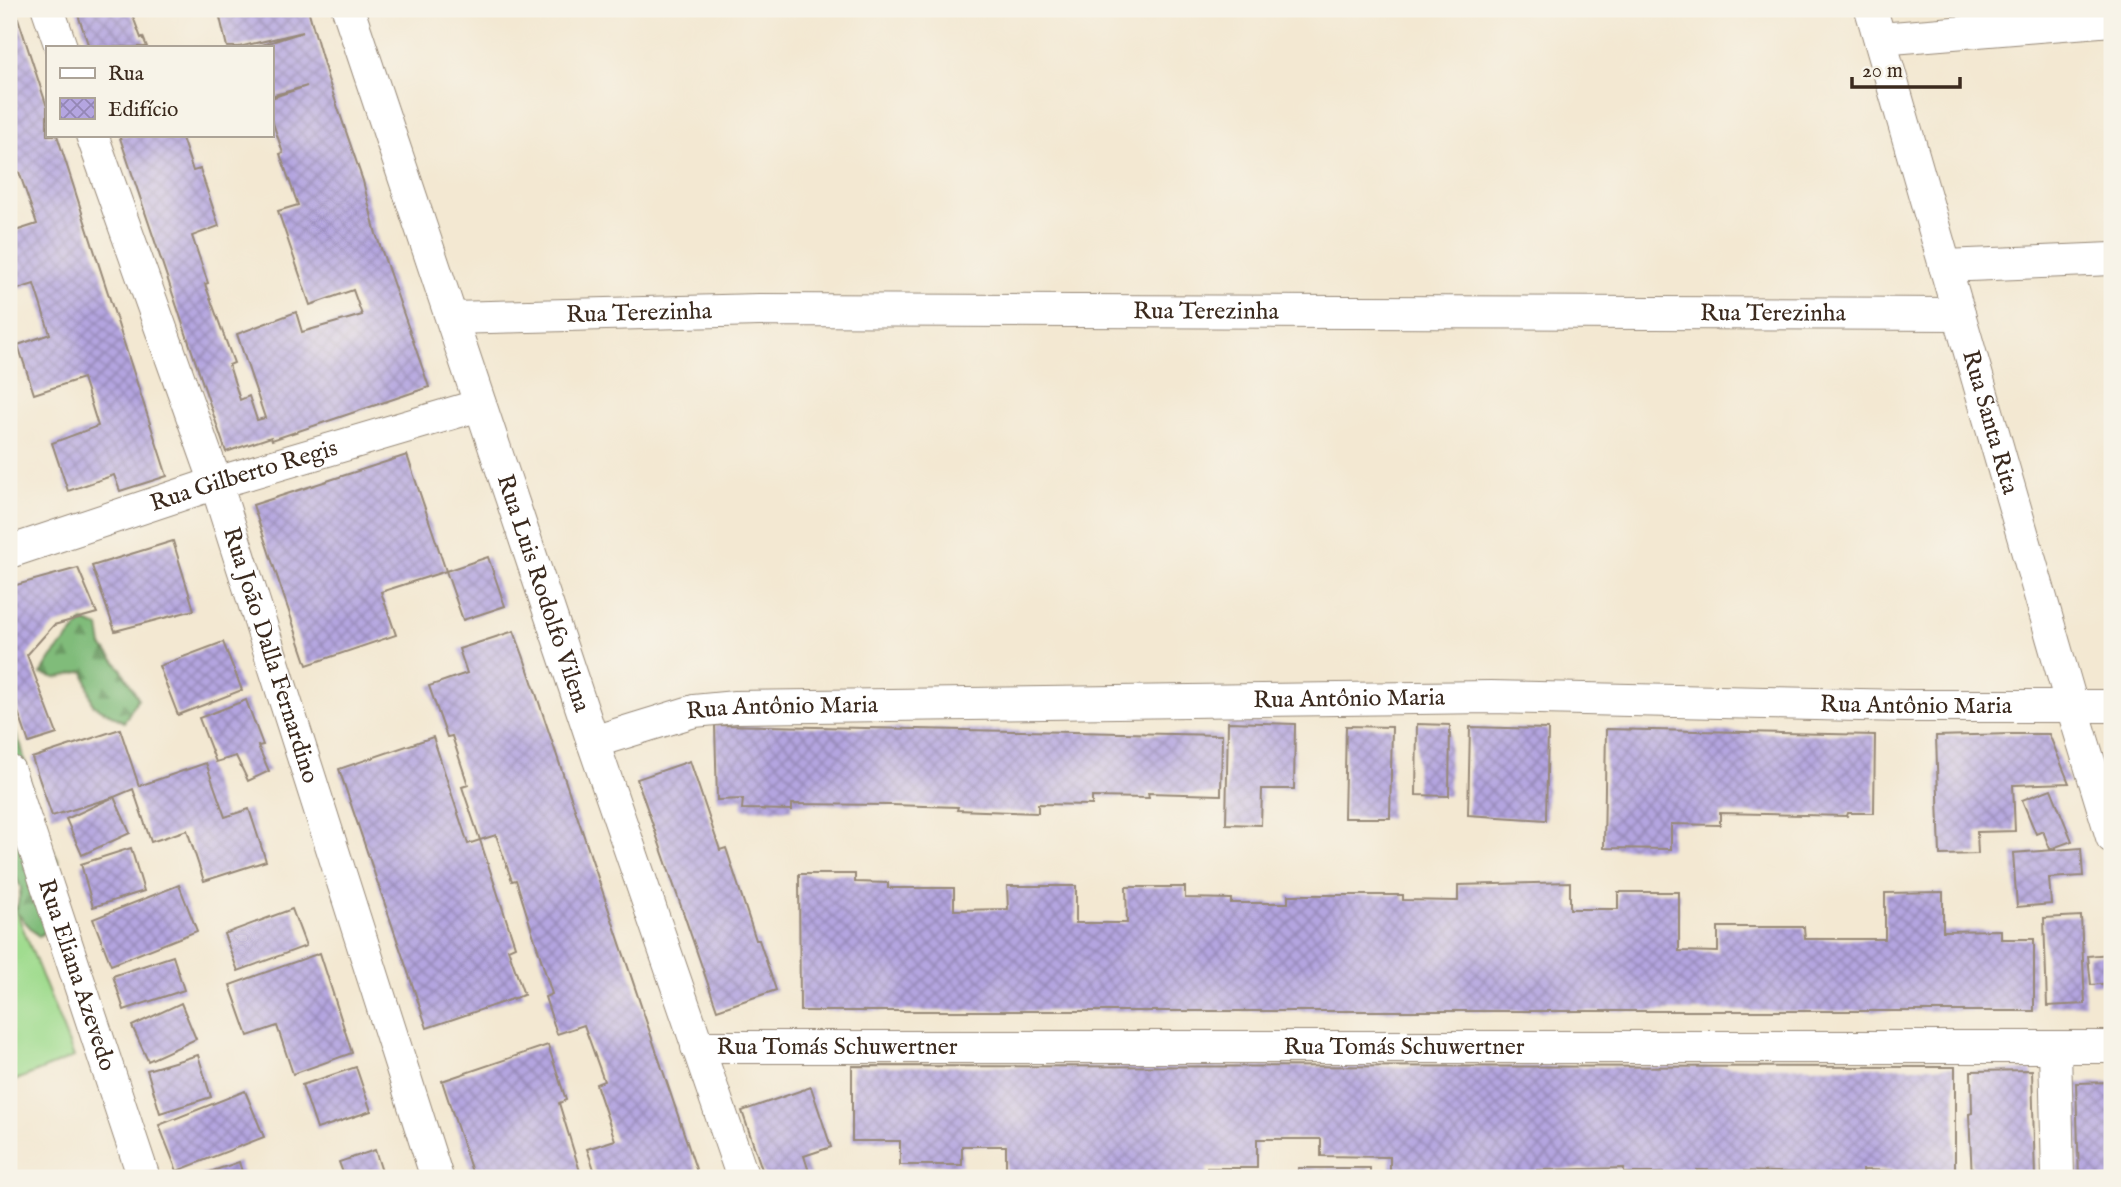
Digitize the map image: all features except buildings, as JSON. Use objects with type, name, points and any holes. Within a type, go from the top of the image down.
[{"type":"street","points":[[48,9],[61,46]]},
{"type":"street","name":"Rua Luis Rodolfo Vilena","points":[[348,9],[593,742],[743,1178]]},
{"type":"street","name":"Rua Santa Rita","points":[[1871,9],[2112,837]]},
{"type":"street","points":[[1880,39],[2112,20]]},
{"type":"street","name":"Rua João Dalla Fernardino","points":[[92,136],[216,483],[437,1178]]},
{"type":"street","points":[[1945,266],[2112,259]]},
{"type":"street","name":"Rua Terezinha","points":[[452,318],[760,310],[1959,314]]},
{"type":"street","name":"Rua Gilberto Regis","points":[[9,552],[216,483],[480,405]]},
{"type":"street","name":"Rua Antônio Maria","points":[[593,742],[694,711],[734,707],[1491,697],[1891,706],[2112,706]]},
{"type":"street","name":"Rua Eliana Azevedo","points":[[9,771],[145,1178]]},
{"type":"street","name":"Rua Tomás Schuwertner","points":[[697,1047],[2112,1048]]},
{"type":"street","points":[[2055,1048],[2058,1178]]},
{"type":"green space","points":[[83,621],[99,627],[102,646],[120,667],[138,698],[124,722],[93,705],[84,671],[56,678],[41,674]]},
{"type":"green space","points":[[9,720],[21,745],[41,829],[58,860],[64,895],[51,924],[39,937],[16,912],[21,888],[9,863]]},
{"type":"green space","points":[[9,893],[74,1057],[9,1083]]}]
